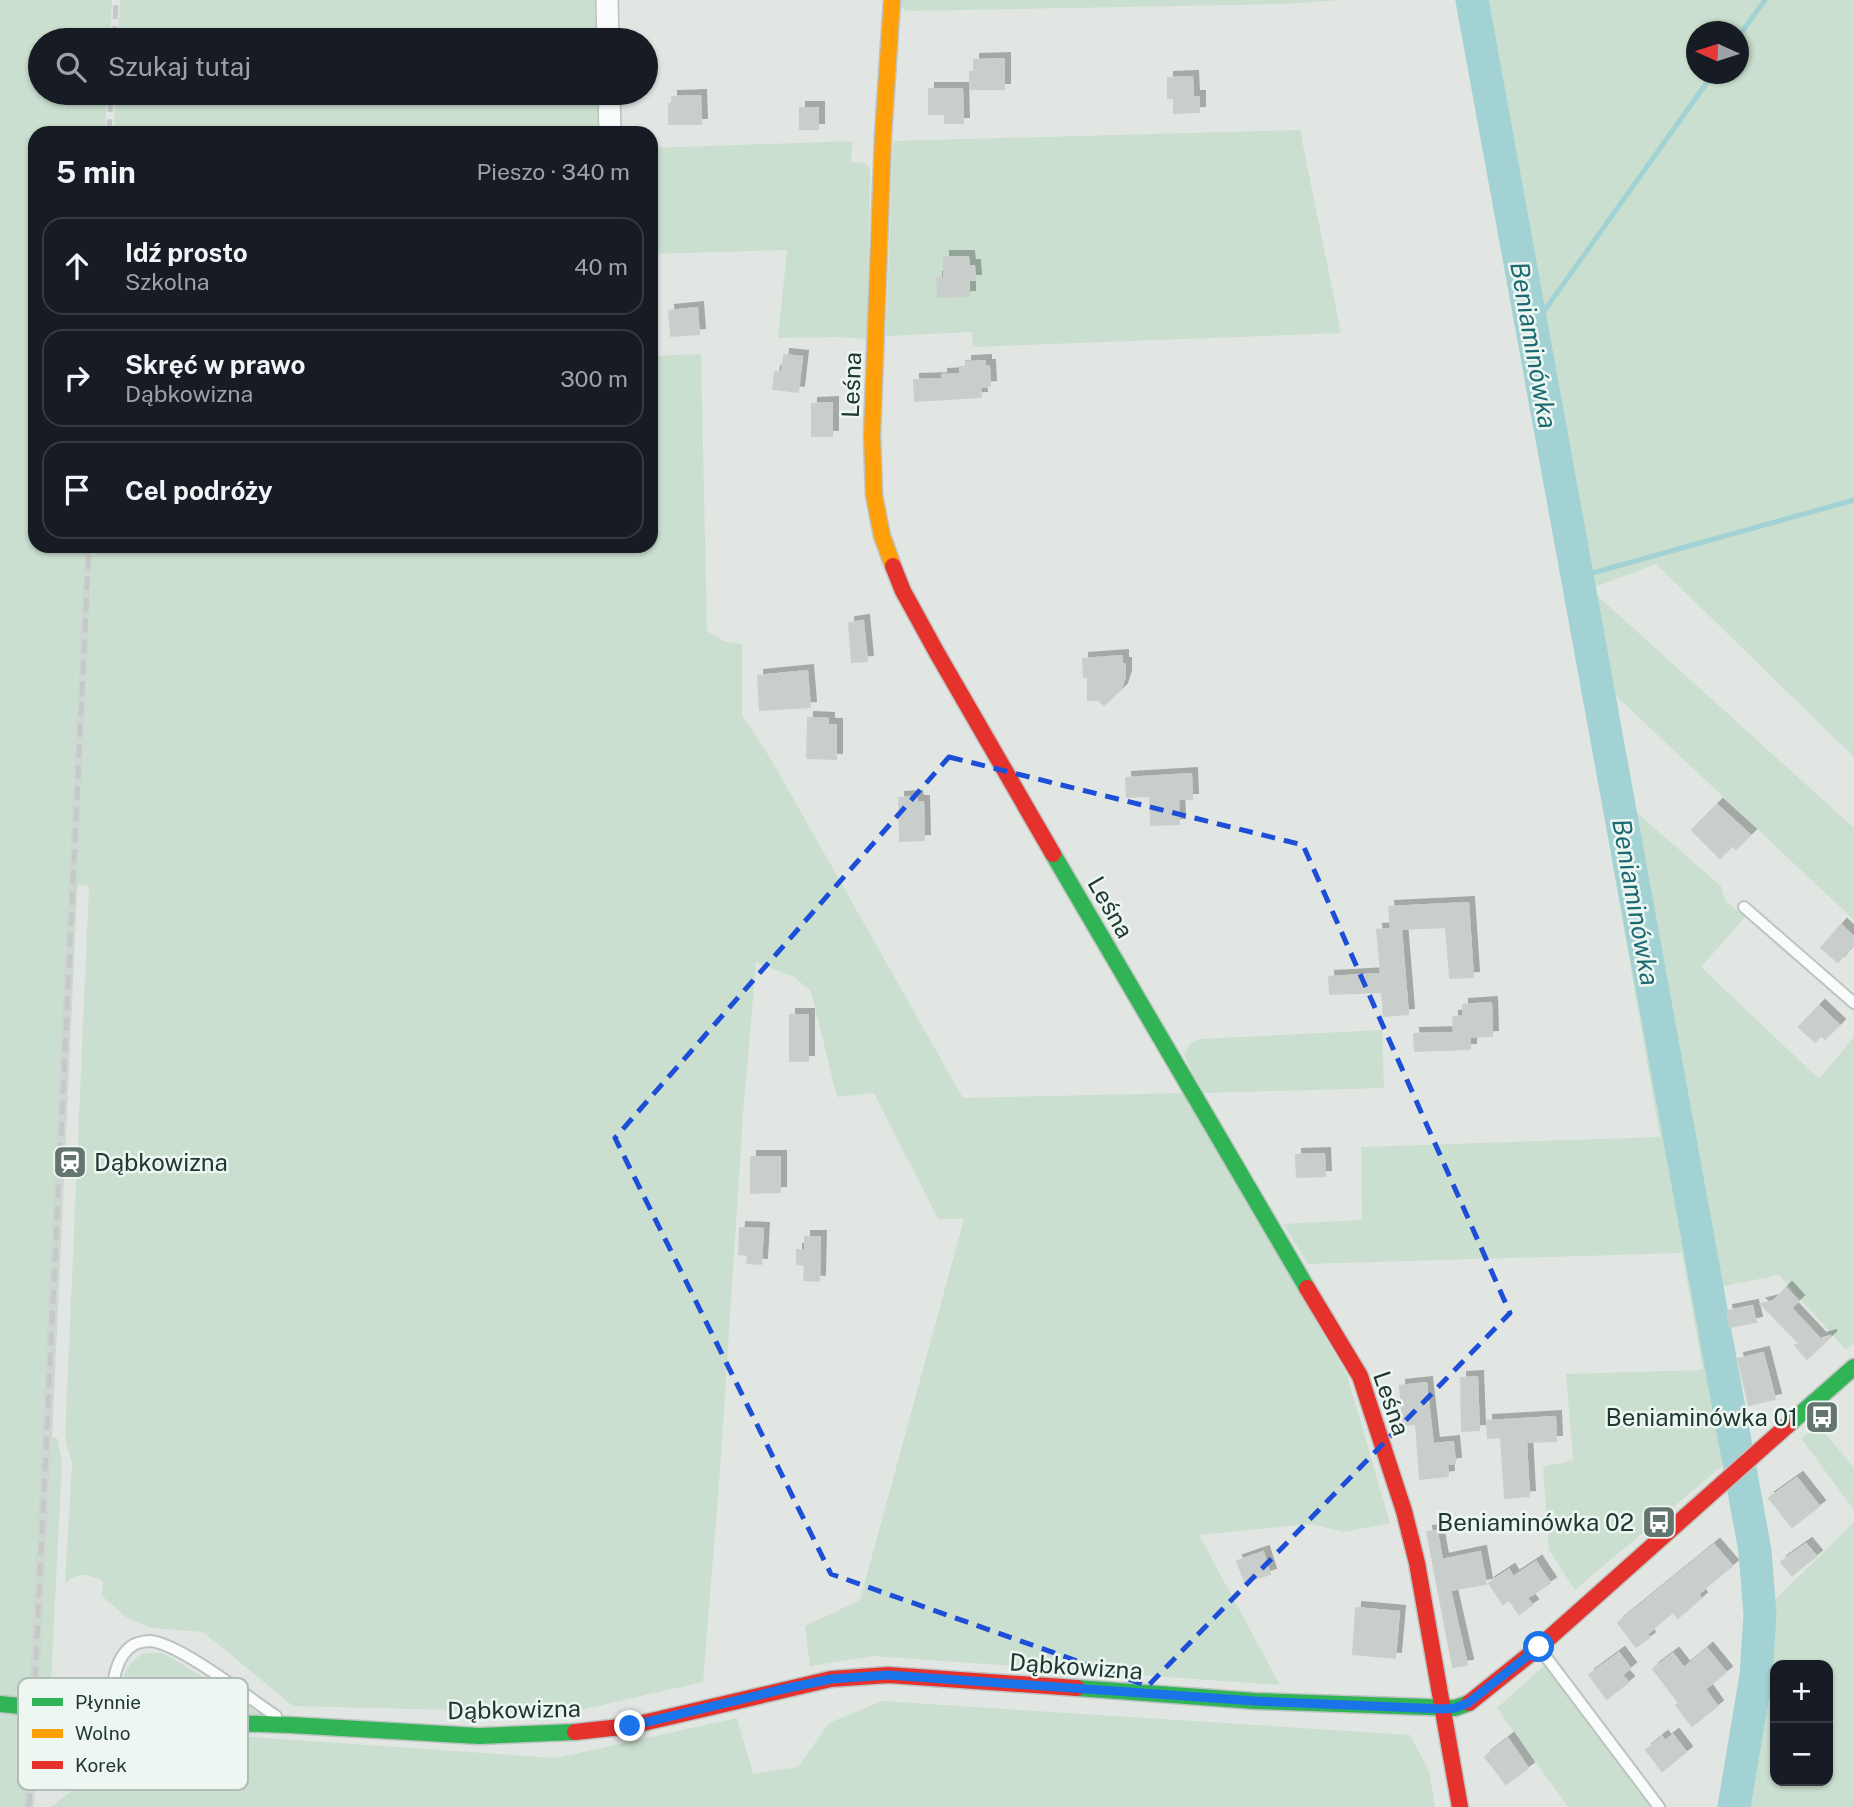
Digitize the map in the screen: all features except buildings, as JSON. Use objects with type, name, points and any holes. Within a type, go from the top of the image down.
[{"type":"street","points":[[607,0],[608,28]]},
{"type":"street","name":"Leśna","points":[[892,0],[883,136],[872,435],[874,495],[883,536],[903,591],[944,665],[1263,1215],[1360,1376],[1405,1511],[1417,1563],[1460,1807]]},
{"type":"street","points":[[609,105],[610,126]]},
{"type":"street","points":[[1443,1709],[1468,1703],[1539,1647],[1755,1454],[1790,1431],[1836,1390],[1854,1367]]},
{"type":"street","name":"Dąbkowizna","points":[[248,1725],[479,1736],[576,1732],[630,1726],[821,1681],[888,1675],[1255,1701],[1443,1709]]},
{"type":"street","name":"Dąbkowizna","points":[[0,1704],[18,1706]]},
{"type":"lane","points":[[1744,907],[1854,1003]]},
{"type":"lane","points":[[115,1678],[122,1658],[135,1644],[150,1641],[180,1651],[220,1678]]},
{"type":"lane","points":[[1539,1647],[1659,1807]]},
{"type":"lane","points":[[248,1697],[290,1725]]},
{"type":"highlighted area","points":[[949,757],[1303,845],[1510,1313],[1148,1686],[831,1574],[615,1138]]},
{"type":"shaded area","points":[[84,553],[93,553],[41,1678],[29,1678]]},
{"type":"shaded area","points":[[24,1790],[35,1790],[34,1807],[23,1807]]},
{"type":"green space","points":[[0,0],[112,0],[111,28],[28,28],[28,105],[106,105],[105,126],[28,126],[28,553],[84,553],[29,1678],[18,1678],[18,1698],[0,1696]]},
{"type":"green space","points":[[120,0],[598,0],[599,28],[119,28]]},
{"type":"green space","points":[[901,0],[1341,0],[1283,4],[907,11],[900,7]]},
{"type":"green space","points":[[1456,0],[1854,0],[1854,757],[1656,564],[1590,589],[1854,828],[1854,920],[1613,693],[1636,812],[1721,886],[1725,900],[1745,917],[1701,967],[1819,1079],[1854,1037],[1854,1343],[1846,1350],[1779,1275],[1720,1287],[1746,1442],[1721,1462],[1722,1466],[1575,1590],[1549,1550],[1543,1467],[1573,1460],[1566,1374],[1703,1370],[1682,1253],[1308,1264],[1283,1224],[1362,1220],[1361,1147],[1660,1137],[1566,594]]},
{"type":"green space","points":[[115,105],[600,105],[601,126],[114,126]]},
{"type":"green space","points":[[1300,130],[1341,333],[973,347],[972,332],[886,336],[893,141]]},
{"type":"green space","points":[[852,141],[851,162],[864,163],[870,168],[867,339],[778,338],[787,250],[658,254],[658,148]]},
{"type":"green space","points":[[701,354],[707,631],[724,641],[742,644],[742,715],[772,761],[963,1098],[1183,1093],[1347,1375],[1390,1523],[1344,1532],[1311,1524],[1199,1535],[1280,1685],[873,1656],[810,1666],[805,1626],[860,1600],[964,1219],[938,1219],[874,1093],[837,1097],[811,991],[794,977],[756,962],[703,1682],[567,1713],[293,1706],[203,1632],[152,1628],[126,1617],[102,1596],[103,1581],[92,1577],[78,1575],[65,1584],[72,1463],[65,1438],[89,886],[77,885],[93,553],[658,553],[658,356]]},
{"type":"green space","points":[[1382,1030],[1384,1088],[1203,1093],[1184,1055],[1190,1044],[1199,1039]]},
{"type":"green space","points":[[1819,1426],[1854,1468],[1854,1510],[1801,1438]]},
{"type":"green space","points":[[52,1438],[57,1438],[62,1463],[51,1678],[41,1678]]},
{"type":"green space","points":[[1854,1522],[1854,1807],[1748,1807],[1766,1691],[1775,1600]]},
{"type":"green space","points":[[143,1653],[162,1653],[204,1678],[124,1678]]},
{"type":"green space","points":[[1545,1665],[1652,1807],[1568,1807],[1497,1708]]},
{"type":"green space","points":[[882,1701],[1410,1735],[1429,1771],[1435,1807],[51,1807],[73,1790],[248,1790],[248,1737],[556,1758],[737,1718],[753,1774],[798,1767],[829,1723]]},
{"type":"green space","points":[[248,1706],[266,1717],[248,1716]]},
{"type":"green space","points":[[0,1712],[18,1714],[18,1790],[24,1790],[23,1807],[0,1807]]},
{"type":"waterway","name":"Beniaminówka","points":[[1472,0],[1755,1551],[1760,1615],[1756,1676],[1734,1807]]},
{"type":"waterway","points":[[1749,22],[1765,0]]},
{"type":"waterway","points":[[1532,328],[1706,84]]},
{"type":"waterway","points":[[1578,577],[1854,500]]},
{"type":"railway","points":[[115,28],[116,0]]},
{"type":"railway","points":[[109,126],[110,105]]},
{"type":"railway","points":[[35,1678],[89,553]]},
{"type":"railway","points":[[29,1807],[30,1790]]},
{"type":"traffic: fast","points":[[1053,854],[1307,1288]]},
{"type":"traffic: fast","points":[[1788,1425],[1854,1367]]},
{"type":"traffic: fast","points":[[1077,1688],[1255,1701],[1455,1708],[1469,1703]]},
{"type":"traffic: fast","points":[[0,1704],[18,1706]]},
{"type":"traffic: fast","points":[[248,1724],[479,1736],[575,1732]]},
{"type":"traffic: slow","points":[[892,0],[883,136],[872,435],[874,495],[882,536],[893,566]]},
{"type":"traffic: jam","points":[[893,566],[903,591],[937,653],[1053,854]]},
{"type":"traffic: jam","points":[[1307,1288],[1360,1376],[1404,1511],[1417,1563],[1460,1807]]},
{"type":"traffic: jam","points":[[1469,1703],[1539,1647],[1788,1425]]},
{"type":"traffic: jam","points":[[575,1732],[630,1726],[831,1679],[888,1675],[1077,1688]]},
{"type":"place","name":"Dąbkowizna","points":[[70,1162]]},
{"type":"place","name":"Beniaminówka 01","points":[[1822,1417]]},
{"type":"place","name":"Beniaminówka 02","points":[[1659,1522]]},
{"type":"route","points":[[630,1726],[831,1679],[888,1675],[1255,1701],[1455,1708],[1468,1703],[1539,1647]]}]
